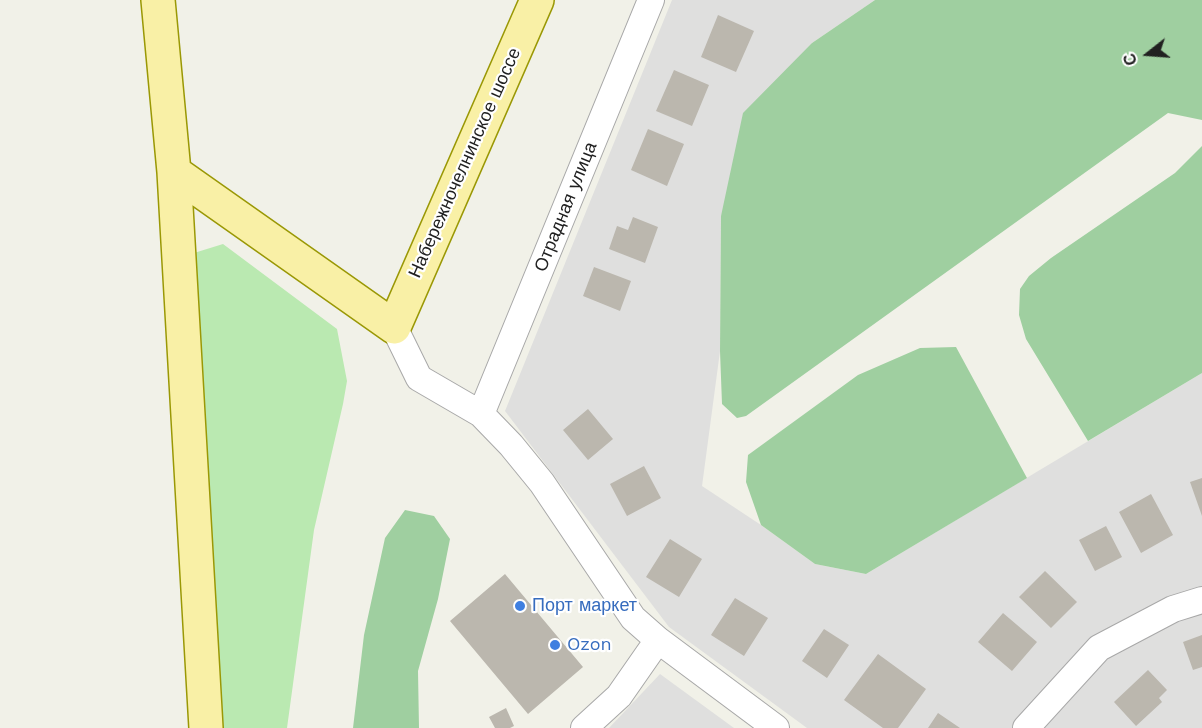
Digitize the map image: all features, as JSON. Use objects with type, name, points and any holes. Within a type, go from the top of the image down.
[{"type":"main road","points":[[158,0],[174,172],[206,728]]},
{"type":"main road","name":"Набережночелнинское шоссе","points":[[394,327],[537,0]]},
{"type":"main road","points":[[174,172],[394,327]]},
{"type":"street","name":"Отрадная улица","points":[[481,414],[651,0]]},
{"type":"street","points":[[394,327],[419,378],[481,414],[511,445],[542,483],[633,618],[658,640],[776,728]]},
{"type":"street","points":[[1026,728],[1099,648],[1173,609],[1202,600]]},
{"type":"street","points":[[584,728],[619,696],[658,640]]},
{"type":"shaded area","points":[[672,0],[875,0],[812,43],[721,216],[720,351],[702,486],[815,564],[866,574],[1202,373],[1202,728],[807,728],[669,627],[505,411]]},
{"type":"shaded area","points":[[660,674],[734,728],[609,728]]},
{"type":"green space","points":[[875,0],[1202,0],[1202,120],[1168,113],[746,416],[737,418],[722,404],[721,216],[743,113],[812,43]]},
{"type":"green space","points":[[1202,146],[1202,373],[1088,441],[1026,339],[1019,315],[1020,289],[1029,276],[1051,258],[1175,173]]},
{"type":"green space","points":[[223,244],[337,329],[347,381],[314,530],[287,728],[219,728],[194,253]]},
{"type":"green space","points":[[956,347],[1027,478],[866,574],[815,564],[761,525],[746,482],[748,455],[858,375],[920,348]]},
{"type":"green space","points":[[405,510],[434,516],[450,539],[438,599],[418,671],[419,728],[353,728],[364,635],[385,538]]},
{"type":"building","points":[[718,15],[754,31],[736,72],[701,57]]},
{"type":"building","points":[[674,70],[709,85],[692,126],[656,111]]},
{"type":"building","points":[[648,129],[684,144],[667,186],[631,170]]},
{"type":"building","points":[[633,217],[658,227],[645,263],[609,249],[617,226],[628,230]]},
{"type":"building","points":[[594,267],[631,281],[620,311],[583,296]]},
{"type":"building","points":[[588,409],[613,439],[588,460],[563,430]]},
{"type":"building","points":[[644,466],[661,498],[627,516],[610,484]]},
{"type":"building","points":[[1202,478],[1202,516],[1190,482]]},
{"type":"building","points":[[1151,494],[1173,535],[1141,553],[1119,512]]},
{"type":"building","points":[[1106,526],[1122,557],[1095,571],[1079,540]]},
{"type":"building","points":[[670,539],[702,559],[679,597],[646,577]]},
{"type":"building","points":[[1045,571],[1077,602],[1051,628],[1019,597]]},
{"type":"building","points":[[505,574],[583,667],[528,714],[450,621]]},
{"type":"building","points":[[735,598],[768,618],[744,656],[711,635]]},
{"type":"building","points":[[1003,613],[1037,642],[1012,671],[978,642]]},
{"type":"building","points":[[824,629],[849,645],[827,678],[802,661]]},
{"type":"building","points":[[1202,635],[1202,667],[1193,670],[1183,642]]},
{"type":"building","points":[[878,654],[926,689],[898,728],[883,728],[844,700]]},
{"type":"building","points":[[1148,670],[1167,690],[1159,698],[1162,702],[1136,726],[1114,702]]},
{"type":"building","points":[[506,708],[514,726],[495,728],[489,717]]},
{"type":"building","points":[[938,713],[960,728],[928,728]]},
{"type":"place","name":"Порт маркет","points":[[520,606]]},
{"type":"place","name":"Ozon","points":[[555,645]]}]
